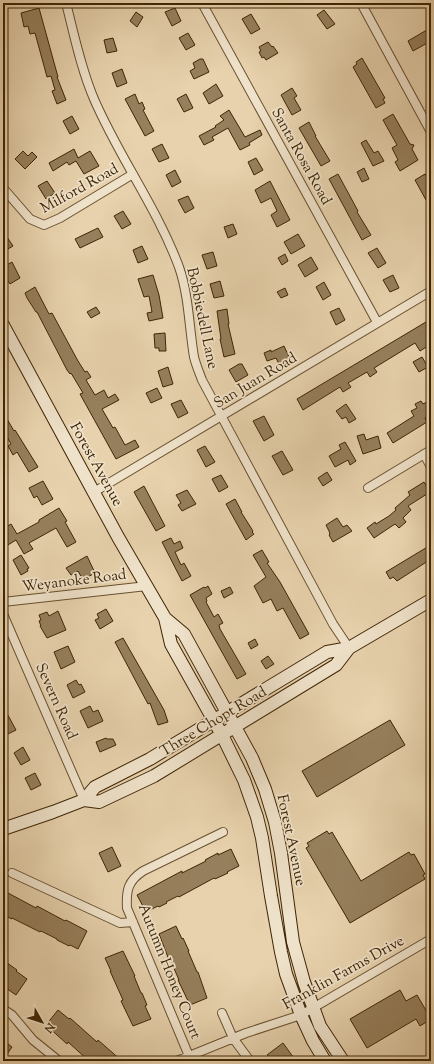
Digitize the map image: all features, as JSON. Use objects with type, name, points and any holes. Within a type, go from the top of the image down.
[{"type":"main road","name":"Forest Avenue","points":[[3,325],[118,537],[165,618],[171,644],[222,735],[244,780],[257,817],[262,838],[280,952],[289,985],[300,1015],[313,1041],[326,1061]]},
{"type":"main road","name":"Three Chopt Road","points":[[84,800],[94,787],[150,759],[327,652],[348,648],[431,600]]},
{"type":"main road","name":"Forest Avenue","points":[[165,618],[184,634],[252,758],[270,805],[281,853],[293,942],[304,982],[324,1033],[343,1061]]},
{"type":"main road","name":"Three Chopt Road","points":[[3,829],[84,800],[99,802],[154,776],[336,665],[348,648]]},
{"type":"street","name":"Bobbiedell Lane","points":[[66,3],[87,79],[94,98],[166,235],[179,268],[188,309],[194,358],[202,380],[333,624],[348,648]]},
{"type":"street","name":"Santa Rosa Road","points":[[202,3],[377,322]]},
{"type":"street","points":[[361,3],[431,132]]},
{"type":"street","name":"Milford Road","points":[[3,188],[30,219],[44,225],[60,218],[133,174]]},
{"type":"street","name":"San Juan Road","points":[[94,492],[431,291]]},
{"type":"street","points":[[368,488],[427,452],[431,467]]},
{"type":"street","name":"Weyanoke Road","points":[[3,602],[147,586]]},
{"type":"street","name":"Severn Road","points":[[3,614],[84,800]]},
{"type":"street","name":"Autumn Honey Court","points":[[189,1056],[133,922],[126,896],[130,884],[138,874],[222,832]]},
{"type":"street","points":[[12,873],[120,923],[133,922]]},
{"type":"street","name":"Franklin Farms Drive","points":[[177,1061],[233,1038],[300,1015],[431,939]]},
{"type":"street","points":[[3,1009],[12,1015],[33,1040],[59,1061]]},
{"type":"street","points":[[222,1013],[233,1038],[250,1061]]},
{"type":"building","points":[[39,8],[57,77],[66,100],[57,104],[52,91],[55,90],[51,76],[47,77],[35,33],[30,34],[28,26],[24,27],[21,13]]},
{"type":"building","points":[[175,8],[181,21],[172,26],[165,12]]},
{"type":"building","points":[[324,10],[335,24],[327,29],[317,15]]},
{"type":"building","points":[[136,12],[143,17],[137,27],[130,21]]},
{"type":"building","points":[[251,14],[260,29],[251,34],[242,19]]},
{"type":"building","points":[[427,31],[431,41],[413,51],[408,41]]},
{"type":"building","points":[[188,33],[195,45],[186,50],[179,38]]},
{"type":"building","points":[[113,38],[117,51],[107,53],[104,40]]},
{"type":"building","points":[[268,42],[278,53],[266,60],[264,57],[262,58],[259,52],[261,51],[259,47]]},
{"type":"building","points":[[362,58],[385,98],[383,99],[385,103],[376,108],[353,67],[357,64],[356,62]]},
{"type":"building","points":[[203,59],[209,72],[194,79],[190,71],[195,68],[193,63]]},
{"type":"building","points":[[122,69],[127,83],[117,87],[112,73]]},
{"type":"building","points":[[216,84],[223,96],[209,104],[203,93]]},
{"type":"building","points":[[292,88],[297,96],[294,98],[301,110],[292,115],[281,95]]},
{"type":"building","points":[[135,94],[139,104],[142,102],[145,109],[143,110],[154,131],[145,136],[125,99]]},
{"type":"building","points":[[186,94],[193,108],[184,112],[177,99]]},
{"type":"building","points":[[229,110],[245,137],[260,130],[262,135],[249,143],[250,145],[240,150],[228,128],[212,137],[214,140],[204,145],[199,136],[216,127],[215,126],[224,120],[220,116]]},
{"type":"building","points":[[393,114],[410,144],[414,145],[412,149],[418,160],[400,171],[395,162],[398,160],[392,148],[397,145],[383,120]]},
{"type":"building","points":[[72,116],[79,129],[70,134],[63,121]]},
{"type":"building","points":[[309,122],[315,136],[330,161],[321,166],[299,128]]},
{"type":"building","points":[[366,140],[374,153],[378,151],[384,161],[373,166],[361,143]]},
{"type":"building","points":[[162,144],[169,158],[159,162],[152,149]]},
{"type":"building","points":[[74,149],[78,158],[90,151],[99,166],[84,174],[76,161],[69,165],[67,162],[53,171],[49,163]]},
{"type":"building","points":[[23,151],[28,156],[32,152],[37,157],[25,169],[15,159]]},
{"type":"building","points":[[256,158],[263,170],[254,175],[248,162]]},
{"type":"building","points":[[364,168],[369,179],[362,182],[357,172]]},
{"type":"building","points":[[175,170],[181,182],[172,187],[166,175]]},
{"type":"building","points":[[338,174],[358,211],[357,212],[371,235],[362,240],[329,179]]},
{"type":"building","points":[[425,174],[431,184],[431,197],[426,200],[415,180]]},
{"type":"building","points":[[47,181],[55,193],[46,199],[38,186]]},
{"type":"building","points":[[270,181],[290,220],[277,227],[271,215],[277,211],[271,198],[261,203],[255,190]]},
{"type":"building","points":[[188,196],[194,208],[185,213],[178,200]]},
{"type":"building","points":[[123,211],[131,224],[122,229],[114,216]]},
{"type":"building","points":[[233,224],[237,234],[228,238],[224,227]]},
{"type":"building","points":[[98,228],[103,237],[80,248],[75,239]]},
{"type":"building","points":[[3,231],[13,246],[3,252]]},
{"type":"building","points":[[298,234],[305,246],[291,254],[284,242]]},
{"type":"building","points":[[142,246],[148,259],[138,263],[133,250]]},
{"type":"building","points":[[377,248],[386,263],[378,268],[368,253]]},
{"type":"building","points":[[213,252],[217,266],[207,269],[202,255]]},
{"type":"building","points":[[285,254],[288,261],[282,265],[278,258]]},
{"type":"building","points":[[311,257],[318,269],[305,277],[298,265]]},
{"type":"building","points":[[12,262],[20,278],[10,284],[8,281],[3,284],[3,267]]},
{"type":"building","points":[[153,275],[159,295],[163,318],[149,321],[147,313],[152,312],[149,296],[144,297],[138,279]]},
{"type":"building","points":[[393,275],[399,288],[390,292],[383,280]]},
{"type":"building","points":[[220,281],[224,296],[214,298],[210,284]]},
{"type":"building","points":[[324,282],[331,295],[323,300],[316,287]]},
{"type":"building","points":[[35,287],[49,314],[52,313],[78,361],[85,372],[87,371],[91,377],[86,380],[95,395],[104,390],[108,398],[115,394],[119,400],[102,409],[113,428],[115,427],[125,445],[135,440],[139,447],[116,459],[80,394],[83,393],[71,373],[70,374],[67,370],[37,312],[27,298],[25,293]]},
{"type":"building","points":[[285,288],[288,295],[281,298],[277,292]]},
{"type":"building","points":[[96,307],[100,313],[91,318],[87,312]]},
{"type":"building","points":[[339,308],[345,320],[336,325],[330,312]]},
{"type":"building","points":[[227,309],[228,324],[235,354],[224,357],[220,339],[217,311]]},
{"type":"building","points":[[431,319],[431,344],[420,351],[415,343],[374,368],[377,372],[370,377],[367,372],[348,383],[351,387],[343,392],[340,387],[303,410],[297,399]]},
{"type":"building","points":[[165,333],[166,351],[159,351],[159,348],[155,348],[154,334]]},
{"type":"building","points":[[284,346],[290,359],[279,364],[276,358],[267,361],[264,353],[271,350],[271,352]]},
{"type":"building","points":[[422,357],[428,367],[419,372],[413,362]]},
{"type":"building","points":[[239,364],[242,364],[248,375],[236,382],[229,370]]},
{"type":"building","points":[[168,367],[173,384],[163,387],[158,371]]},
{"type":"building","points":[[157,388],[162,398],[151,403],[146,393]]},
{"type":"building","points":[[181,400],[188,413],[178,418],[171,404]]},
{"type":"building","points":[[431,400],[431,415],[425,418],[427,422],[393,443],[387,433],[414,416],[411,411],[417,408],[415,404],[421,401],[423,404]]},
{"type":"building","points":[[346,404],[356,419],[349,423],[346,417],[342,419],[336,411]]},
{"type":"building","points":[[3,412],[38,467],[29,472],[17,452],[13,455],[8,446],[11,444],[3,430]]},
{"type":"building","points":[[264,416],[274,435],[264,441],[253,421]]},
{"type":"building","points":[[364,434],[366,440],[378,436],[381,448],[363,454],[357,436]]},
{"type":"building","points":[[345,442],[356,461],[350,465],[348,460],[335,467],[329,456],[341,449],[339,445]]},
{"type":"building","points":[[205,446],[215,462],[206,467],[197,450]]},
{"type":"building","points":[[282,451],[293,470],[283,475],[272,456]]},
{"type":"building","points":[[327,472],[332,480],[323,486],[318,478]]},
{"type":"building","points":[[221,475],[228,487],[219,492],[212,479]]},
{"type":"building","points":[[43,481],[53,499],[42,505],[37,496],[34,498],[29,488]]},
{"type":"building","points":[[424,482],[430,492],[408,506],[411,510],[403,518],[406,522],[399,528],[395,524],[374,538],[367,528],[375,522],[376,524],[389,516],[396,510],[395,508],[410,495],[408,492]]},
{"type":"building","points":[[144,486],[165,526],[156,531],[134,492]]},
{"type":"building","points":[[187,490],[196,504],[182,511],[178,505],[181,503],[176,495]]},
{"type":"building","points":[[235,499],[254,534],[246,540],[226,504]]},
{"type":"building","points":[[59,508],[67,521],[65,522],[76,542],[67,547],[56,528],[29,543],[33,549],[24,554],[16,540],[3,548],[3,529],[11,524],[17,534],[39,522],[39,520]]},
{"type":"building","points":[[337,518],[343,527],[347,525],[352,531],[333,542],[326,525]]},
{"type":"building","points":[[171,538],[174,544],[180,541],[183,548],[175,552],[181,565],[184,563],[191,576],[182,581],[162,542]]},
{"type":"building","points":[[429,546],[431,550],[431,559],[397,581],[393,577],[390,579],[386,572]]},
{"type":"building","points":[[262,550],[269,562],[267,563],[280,582],[309,634],[300,639],[283,608],[277,611],[271,599],[263,603],[254,586],[266,577],[253,555]]},
{"type":"building","points":[[21,555],[29,568],[27,569],[28,571],[21,575],[13,560]]},
{"type":"building","points":[[87,556],[95,573],[86,578],[85,576],[82,578],[78,571],[71,575],[66,568]]},
{"type":"building","points":[[208,586],[212,594],[206,598],[206,602],[214,617],[218,614],[223,623],[219,625],[220,629],[246,674],[237,679],[190,595]]},
{"type":"building","points":[[230,587],[233,593],[224,598],[221,591]]},
{"type":"building","points":[[106,609],[113,621],[100,629],[95,620],[99,618],[97,614]]},
{"type":"building","points":[[58,611],[66,630],[47,638],[40,626],[39,621],[41,620],[39,615],[47,612],[49,616]]},
{"type":"building","points":[[123,638],[164,710],[168,722],[158,725],[150,703],[148,704],[115,642]]},
{"type":"building","points":[[255,639],[258,645],[251,649],[248,643]]},
{"type":"building","points":[[68,646],[75,662],[61,669],[54,652]]},
{"type":"building","points":[[268,656],[274,664],[266,669],[261,661]]},
{"type":"building","points":[[76,680],[79,685],[81,684],[85,692],[73,698],[67,685]]},
{"type":"building","points":[[3,706],[16,730],[6,735],[3,728]]},
{"type":"building","points":[[90,706],[93,712],[98,710],[103,721],[88,728],[80,711]]},
{"type":"building","points":[[390,720],[405,745],[317,797],[302,771]]},
{"type":"building","points":[[106,738],[113,739],[116,745],[100,752],[96,742]]},
{"type":"building","points":[[23,747],[30,760],[21,765],[14,753]]},
{"type":"building","points":[[35,773],[41,785],[31,790],[25,778]]},
{"type":"building","points":[[327,831],[329,834],[332,832],[361,881],[409,852],[411,855],[414,854],[425,874],[423,875],[425,879],[350,923],[306,848],[309,846],[307,843]]},
{"type":"building","points":[[112,847],[121,866],[108,872],[99,853]]},
{"type":"building","points":[[231,849],[239,866],[227,872],[228,873],[215,879],[214,878],[159,907],[158,906],[146,912],[137,895],[182,871],[182,873],[206,861],[205,860],[218,853],[218,855]]},
{"type":"building","points":[[3,893],[7,895],[8,893],[36,908],[37,906],[87,931],[78,949],[3,915]]},
{"type":"building","points":[[176,926],[189,951],[207,998],[190,1005],[170,959],[169,960],[159,934]]},
{"type":"building","points":[[123,951],[147,1005],[145,1006],[151,1019],[133,1026],[121,1001],[123,1000],[105,958]]},
{"type":"building","points":[[3,960],[27,979],[16,995],[3,986]]},
{"type":"building","points":[[400,990],[406,1001],[417,995],[431,1019],[420,1026],[416,1019],[367,1048],[350,1019]]},
{"type":"building","points":[[58,1010],[69,1019],[70,1018],[97,1042],[98,1040],[122,1061],[89,1061],[68,1042],[67,1044],[46,1025]]},
{"type":"building","points":[[3,1040],[12,1047],[3,1060]]},
{"type":"building","points":[[283,1043],[296,1061],[272,1061],[267,1055]]}]
